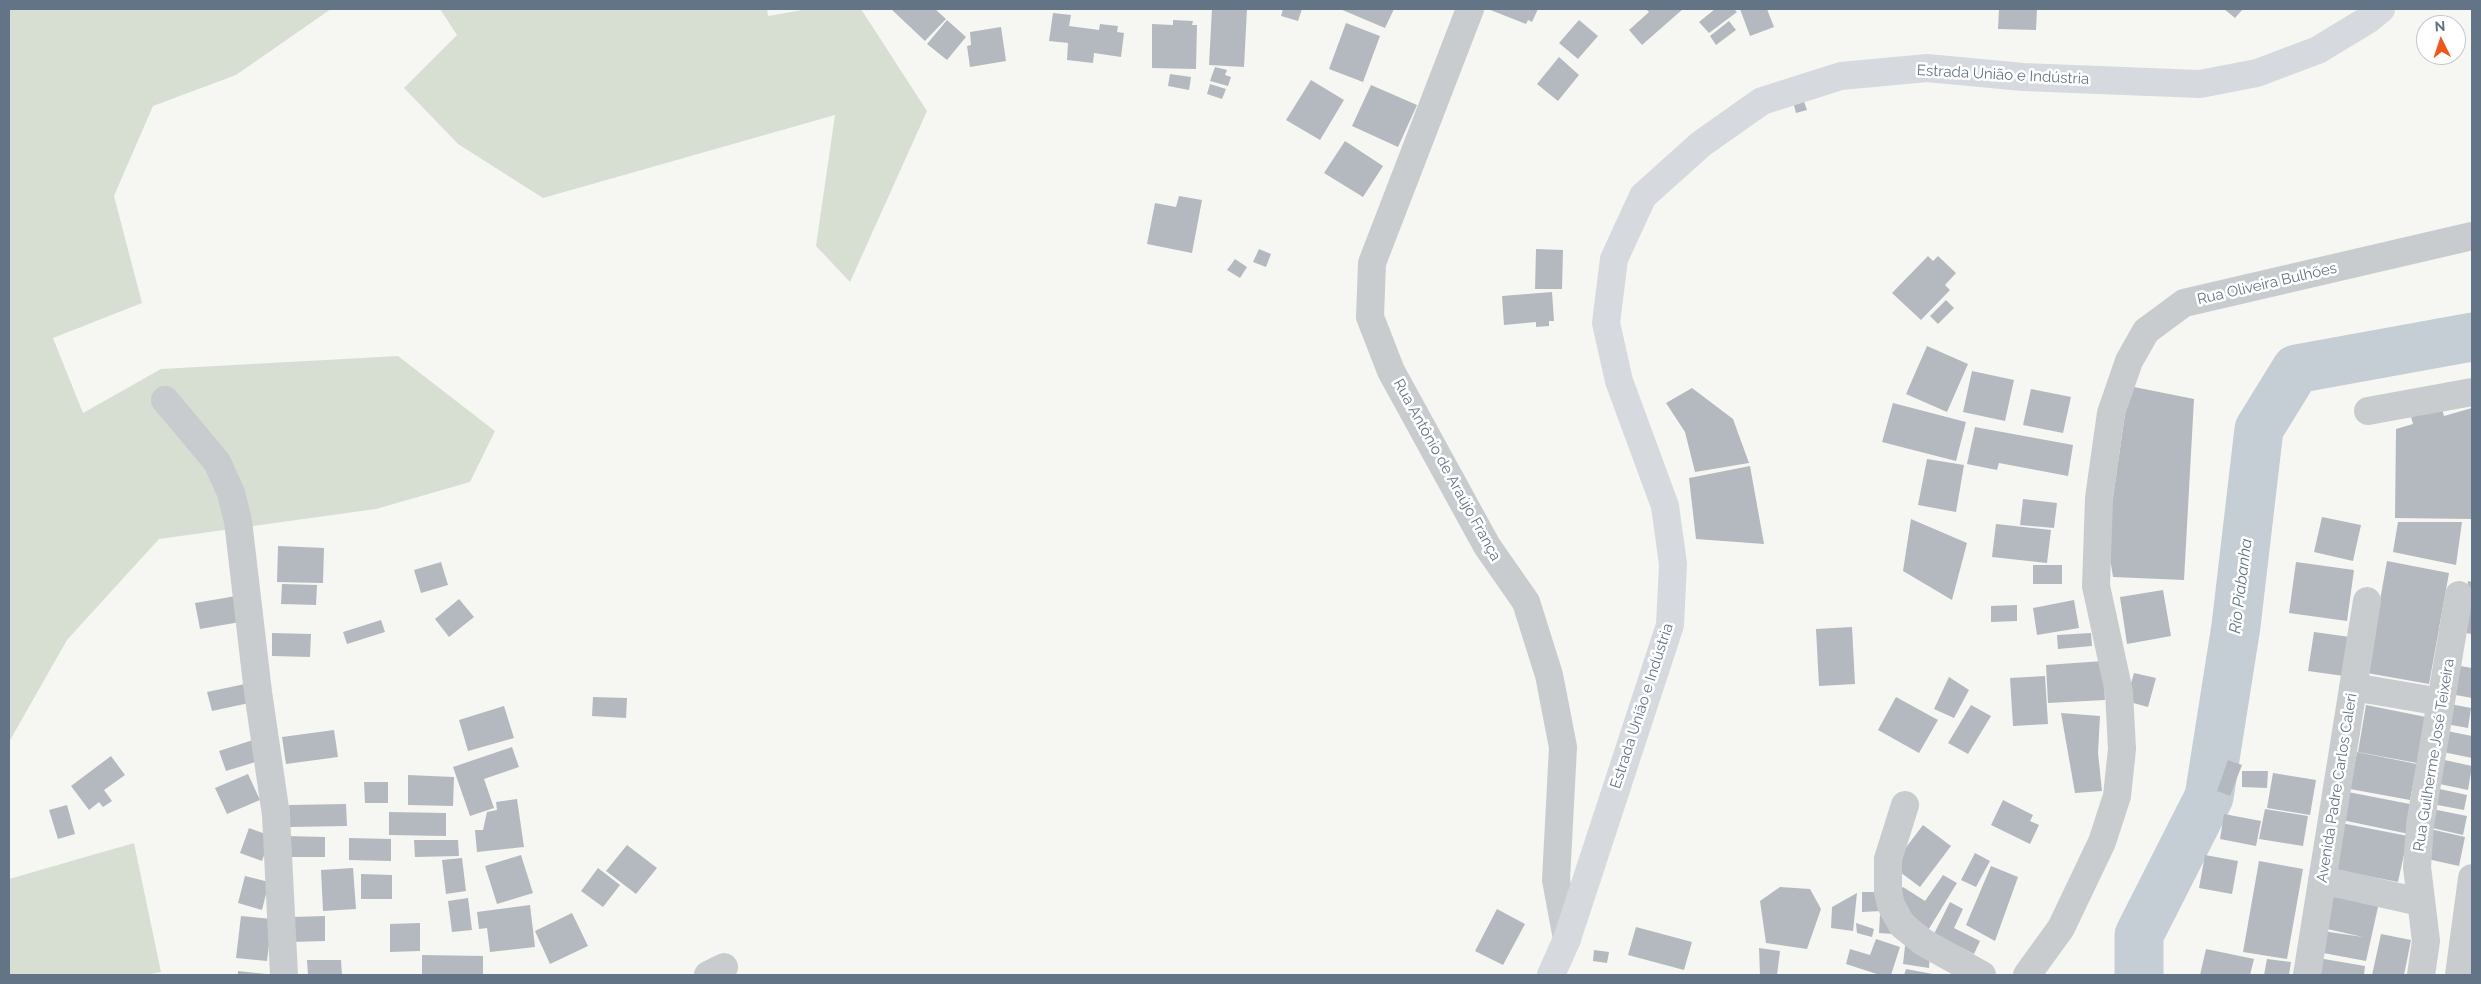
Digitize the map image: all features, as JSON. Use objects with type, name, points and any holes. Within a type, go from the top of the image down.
[{"type":"main road","name":"Estrada União e Indústria","points":[[1551,975],[1567,940],[1670,625],[1673,564],[1664,506],[1619,381],[1606,323],[1614,259],[1643,196],[1701,144],[1762,101],[1841,76],[1927,68],[2023,77],[2200,84],[2257,73],[2318,50],[2369,19],[2381,9]]},
{"type":"street","name":"Rua Antônio de Araújo França","points":[[1470,9],[1372,263],[1370,317],[1391,371],[1488,546],[1526,602],[1549,675],[1563,747],[1556,880],[1567,940]]},
{"type":"street","name":"Rua Oliveira Bulhões","points":[[2027,975],[2061,928],[2102,842],[2117,796],[2122,749],[2118,692],[2096,586],[2099,498],[2111,413],[2129,361],[2146,331],[2184,303],[2472,236]]},
{"type":"street","points":[[2368,411],[2472,392]]},
{"type":"street","points":[[165,400],[217,462],[231,494],[238,521],[258,692],[276,815],[284,975]]},
{"type":"street","name":"Rua Guilherme José Teixeira","points":[[2421,975],[2426,941],[2417,867],[2420,825],[2459,595]]},
{"type":"street","name":"Avenida Padre Carlos Caleri","points":[[2307,975],[2366,601]]},
{"type":"street","points":[[2353,687],[2441,702]]},
{"type":"street","points":[[1905,805],[1888,859],[1888,892],[1891,905],[1902,925],[1923,942],[1982,975]]},
{"type":"street","points":[[2459,975],[2472,878]]},
{"type":"street","points":[[2322,880],[2420,902]]},
{"type":"shaded area","points":[[9,9],[331,9],[236,75],[153,106],[114,196],[142,303],[53,338],[83,413],[161,369],[398,356],[495,431],[470,482],[376,509],[159,539],[67,640],[9,742]]},
{"type":"shaded area","points":[[440,9],[767,9],[768,16],[808,9],[861,9],[927,111],[850,282],[816,246],[835,115],[543,198],[458,144],[404,88],[457,35]]},
{"type":"shaded area","points":[[134,843],[161,972],[145,975],[9,975],[9,879]]},
{"type":"building","points":[[891,9],[935,9],[946,19],[925,41]]},
{"type":"building","points":[[1212,9],[1247,9],[1244,67],[1209,65]]},
{"type":"building","points":[[1283,9],[1302,9],[1298,21],[1281,16]]},
{"type":"building","points":[[1340,9],[1394,9],[1385,28]]},
{"type":"building","points":[[1488,9],[1538,9],[1532,22],[1528,20],[1526,24]]},
{"type":"building","points":[[1646,9],[1683,9],[1642,45],[1629,30],[1649,12]]},
{"type":"building","points":[[1715,9],[1734,9],[1737,12],[1709,33],[1699,22]]},
{"type":"building","points":[[1740,9],[1767,9],[1774,27],[1750,36]]},
{"type":"building","points":[[1999,9],[2037,9],[2036,30],[1998,29]]},
{"type":"building","points":[[2224,9],[2243,9],[2235,18]]},
{"type":"building","points":[[1053,13],[1071,15],[1069,26],[1099,30],[1100,24],[1118,26],[1117,32],[1124,33],[1121,57],[1094,53],[1093,63],[1067,60],[1068,43],[1049,41]]},
{"type":"building","points":[[947,20],[966,37],[947,60],[927,44]]},
{"type":"building","points":[[1173,20],[1193,21],[1192,25],[1197,25],[1196,69],[1152,68],[1152,24],[1173,25]]},
{"type":"building","points":[[1579,20],[1598,36],[1578,59],[1559,43]]},
{"type":"building","points":[[1729,21],[1736,30],[1716,45],[1710,36]]},
{"type":"building","points":[[1346,23],[1380,36],[1363,82],[1329,69]]},
{"type":"building","points":[[1001,27],[1006,61],[970,67],[967,46],[971,45],[970,32]]},
{"type":"building","points":[[1559,57],[1579,75],[1558,101],[1537,84]]},
{"type":"building","points":[[1215,67],[1227,70],[1225,75],[1231,77],[1228,86],[1210,81]]},
{"type":"building","points":[[1170,74],[1191,77],[1189,90],[1168,86]]},
{"type":"building","points":[[1311,80],[1344,100],[1320,140],[1286,120]]},
{"type":"building","points":[[1210,84],[1226,89],[1222,99],[1207,94]]},
{"type":"building","points":[[1371,85],[1417,105],[1398,147],[1352,126]]},
{"type":"building","points":[[1802,96],[1807,110],[1796,113],[1792,98]]},
{"type":"building","points":[[1345,141],[1383,166],[1363,197],[1324,173]]},
{"type":"building","points":[[1179,196],[1202,200],[1192,253],[1147,244],[1155,203],[1176,207]]},
{"type":"building","points":[[1259,249],[1271,254],[1266,267],[1253,262]]},
{"type":"building","points":[[1536,249],[1563,250],[1562,289],[1535,289]]},
{"type":"building","points":[[1928,256],[1933,261],[1938,256],[1956,273],[1945,285],[1950,290],[1921,320],[1892,293]]},
{"type":"building","points":[[1235,259],[1247,267],[1240,278],[1227,270]]},
{"type":"building","points":[[1552,292],[1554,321],[1549,321],[1549,326],[1536,327],[1536,322],[1504,325],[1502,296]]},
{"type":"building","points":[[1946,300],[1954,308],[1938,324],[1930,316]]},
{"type":"building","points":[[1927,346],[1968,364],[1947,412],[1906,394]]},
{"type":"building","points":[[1972,371],[2014,380],[2005,421],[1963,412]]},
{"type":"building","points":[[2129,386],[2194,399],[2184,580],[2113,577],[2107,539]]},
{"type":"building","points":[[1692,388],[1733,419],[1749,463],[1695,472],[1685,432],[1666,403]]},
{"type":"building","points":[[2031,389],[2071,397],[2063,433],[2023,425]]},
{"type":"building","points":[[2440,401],[2444,416],[2472,408],[2472,519],[2395,518],[2396,429],[2413,424],[2409,409]]},
{"type":"building","points":[[1893,403],[1966,422],[1956,461],[1882,442]]},
{"type":"building","points":[[1975,427],[2073,445],[2068,476],[1999,463],[1997,470],[1967,464]]},
{"type":"building","points":[[1927,459],[1964,465],[1956,512],[1918,505]]},
{"type":"building","points":[[1750,466],[1764,544],[1696,539],[1689,478]]},
{"type":"building","points":[[2023,499],[2057,503],[2054,528],[2020,525]]},
{"type":"building","points":[[2322,517],[2361,525],[2353,561],[2314,552]]},
{"type":"building","points":[[1911,519],[1967,543],[1952,600],[1903,571]]},
{"type":"building","points":[[2398,522],[2462,522],[2456,565],[2393,552]]},
{"type":"building","points":[[1996,524],[2051,530],[2047,563],[1992,557]]},
{"type":"building","points":[[278,546],[324,548],[323,583],[277,582]]},
{"type":"building","points":[[2387,561],[2449,573],[2429,684],[2367,673]]},
{"type":"building","points":[[441,562],[448,585],[421,593],[414,570]]},
{"type":"building","points":[[2296,562],[2354,570],[2347,621],[2289,613]]},
{"type":"building","points":[[2033,565],[2062,565],[2062,584],[2033,584]]},
{"type":"building","points":[[2468,581],[2472,582],[2472,634],[2460,632]]},
{"type":"building","points":[[282,584],[317,585],[316,605],[281,604]]},
{"type":"building","points":[[2163,590],[2171,636],[2127,644],[2120,597]]},
{"type":"building","points":[[236,596],[240,622],[200,629],[195,603]]},
{"type":"building","points":[[459,599],[474,617],[449,637],[435,619]]},
{"type":"building","points":[[2074,600],[2079,628],[2037,635],[2033,608]]},
{"type":"building","points":[[2017,605],[2017,621],[1991,622],[1991,606]]},
{"type":"building","points":[[381,620],[385,632],[347,644],[343,632]]},
{"type":"building","points":[[1852,627],[1855,684],[1819,686],[1816,629]]},
{"type":"building","points":[[2314,632],[2350,637],[2344,676],[2308,671]]},
{"type":"building","points":[[272,633],[311,634],[310,657],[272,656]]},
{"type":"building","points":[[2091,633],[2092,646],[2058,649],[2057,635]]},
{"type":"building","points":[[2103,661],[2105,700],[2048,703],[2046,665]]},
{"type":"building","points":[[2454,665],[2472,668],[2472,698],[2450,694]]},
{"type":"building","points":[[2134,673],[2156,678],[2148,707],[2126,701]]},
{"type":"building","points":[[2045,676],[2048,724],[2013,726],[2010,678]]},
{"type":"building","points":[[1949,677],[1969,690],[1954,718],[1934,709]]},
{"type":"building","points":[[245,684],[249,703],[212,711],[207,692]]},
{"type":"building","points":[[593,697],[627,698],[626,718],[592,716]]},
{"type":"building","points":[[1896,697],[1938,720],[1919,753],[1878,730]]},
{"type":"building","points":[[2450,704],[2471,708],[2468,728],[2446,724]]},
{"type":"building","points":[[1971,705],[1991,716],[1968,754],[1948,743]]},
{"type":"building","points":[[2366,705],[2426,717],[2417,763],[2358,752]]},
{"type":"building","points":[[504,706],[514,738],[468,751],[459,720]]},
{"type":"building","points":[[2061,713],[2100,716],[2098,753],[2102,791],[2075,793]]},
{"type":"building","points":[[334,730],[338,757],[286,764],[282,737]]},
{"type":"building","points":[[2447,731],[2472,736],[2472,758],[2443,752]]},
{"type":"building","points":[[256,739],[262,760],[226,771],[219,751]]},
{"type":"building","points":[[512,747],[519,767],[484,779],[494,808],[470,816],[453,767]]},
{"type":"building","points":[[2357,752],[2417,764],[2410,800],[2350,789]]},
{"type":"building","points":[[111,756],[125,775],[104,790],[112,801],[103,807],[99,802],[89,810],[71,786]]},
{"type":"building","points":[[2440,759],[2472,766],[2468,790],[2435,783]]},
{"type":"building","points":[[2228,760],[2242,765],[2230,796],[2217,791]]},
{"type":"building","points":[[2242,771],[2268,771],[2267,788],[2242,787]]},
{"type":"building","points":[[2273,773],[2316,780],[2310,815],[2267,808]]},
{"type":"building","points":[[248,774],[260,800],[227,814],[215,788]]},
{"type":"building","points":[[408,775],[454,777],[453,806],[408,805]]},
{"type":"building","points":[[364,782],[388,782],[388,803],[365,803]]},
{"type":"building","points":[[2435,788],[2467,795],[2464,810],[2432,804]]},
{"type":"building","points":[[2348,792],[2415,805],[2409,834],[2342,820]]},
{"type":"building","points":[[517,799],[524,847],[477,852],[475,830],[483,830],[487,812],[497,810],[496,802]]},
{"type":"building","points":[[2003,800],[2033,815],[2030,821],[2039,825],[2030,844],[1991,825]]},
{"type":"building","points":[[346,804],[347,826],[290,827],[289,805]]},
{"type":"building","points":[[67,805],[75,834],[58,839],[49,810]]},
{"type":"building","points":[[2265,809],[2308,816],[2303,846],[2259,839]]},
{"type":"building","points":[[2432,809],[2467,816],[2463,835],[2428,827]]},
{"type":"building","points":[[389,812],[446,813],[446,836],[389,835]]},
{"type":"building","points":[[2224,814],[2261,821],[2256,846],[2220,839]]},
{"type":"building","points":[[2341,823],[2408,836],[2398,882],[2332,869]]},
{"type":"building","points":[[1923,825],[1951,846],[1920,887],[1892,866]]},
{"type":"building","points":[[249,828],[271,836],[262,861],[240,853]]},
{"type":"building","points":[[2430,829],[2465,837],[2459,866],[2423,858]]},
{"type":"building","points":[[285,836],[325,837],[325,857],[285,857]]},
{"type":"building","points":[[349,838],[391,839],[391,861],[349,860]]},
{"type":"building","points":[[414,840],[458,840],[459,856],[415,857]]},
{"type":"building","points":[[627,845],[657,868],[636,894],[606,871]]},
{"type":"building","points":[[1975,853],[1990,861],[1976,887],[1961,880]]},
{"type":"building","points":[[521,855],[533,893],[497,904],[485,866]]},
{"type":"building","points":[[2205,855],[2238,861],[2232,894],[2199,888]]},
{"type":"building","points":[[462,858],[466,891],[446,894],[442,860]]},
{"type":"building","points":[[2259,861],[2303,869],[2287,959],[2243,952]]},
{"type":"building","points":[[1991,866],[2018,877],[1995,941],[1966,925]]},
{"type":"building","points":[[353,868],[356,909],[323,911],[321,870]]},
{"type":"building","points":[[598,868],[620,885],[603,907],[581,891]]},
{"type":"building","points":[[361,874],[392,875],[392,899],[361,899]]},
{"type":"building","points":[[1943,875],[1957,883],[1927,932],[1895,895],[1903,887],[1925,901]]},
{"type":"building","points":[[245,876],[269,882],[262,910],[238,903]]},
{"type":"building","points":[[1780,887],[1810,889],[1821,909],[1807,949],[1766,943],[1760,901]]},
{"type":"building","points":[[2330,889],[2380,898],[2366,961],[2318,952],[2322,931],[2363,937],[2323,928]]},
{"type":"building","points":[[1862,892],[1880,892],[1881,911],[1862,912]]},
{"type":"building","points":[[1857,893],[1853,931],[1831,928],[1832,907]]},
{"type":"building","points":[[468,898],[472,930],[452,932],[448,901]]},
{"type":"building","points":[[1950,902],[1963,909],[1954,928],[1980,941],[1974,954],[1934,934]]},
{"type":"building","points":[[530,905],[535,947],[490,952],[487,928],[479,929],[477,912]]},
{"type":"building","points":[[1497,909],[1525,924],[1503,965],[1475,951]]},
{"type":"building","points":[[572,913],[588,946],[550,964],[535,931]]},
{"type":"building","points":[[1880,914],[1893,934],[1879,933]]},
{"type":"building","points":[[241,916],[272,919],[267,961],[236,958]]},
{"type":"building","points":[[325,916],[325,941],[292,942],[291,917]]},
{"type":"building","points":[[420,923],[420,951],[390,952],[390,924]]},
{"type":"building","points":[[1856,923],[1874,929],[1872,937],[1857,933]]},
{"type":"building","points":[[1636,927],[1692,942],[1684,970],[1628,955]]},
{"type":"building","points":[[2381,934],[2411,940],[2404,975],[2372,975]]},
{"type":"building","points":[[1906,937],[1930,954],[1929,968],[1903,964]]},
{"type":"building","points":[[1876,939],[1900,947],[1891,975],[1880,975],[1846,964],[1850,949],[1870,955]]},
{"type":"building","points":[[1759,948],[1780,951],[1777,975],[1760,975]]},
{"type":"building","points":[[2206,949],[2254,959],[2250,975],[2200,975]]},
{"type":"building","points":[[1594,950],[1609,952],[1607,963],[1593,961]]},
{"type":"building","points":[[422,955],[483,956],[483,975],[422,975]]},
{"type":"building","points":[[2318,958],[2365,966],[2364,975],[2315,975]]},
{"type":"building","points":[[2267,959],[2291,962],[2289,975],[2264,975]]},
{"type":"building","points":[[307,960],[341,960],[342,975],[308,975]]},
{"type":"building","points":[[1906,969],[1933,974],[1933,975],[1904,975]]},
{"type":"building","points":[[238,971],[266,974],[266,975],[238,975]]},
{"type":"waterway","name":"Rio Piabanha","points":[[2139,975],[2139,935],[2209,797],[2236,626],[2259,429],[2296,369],[2472,337]]}]
